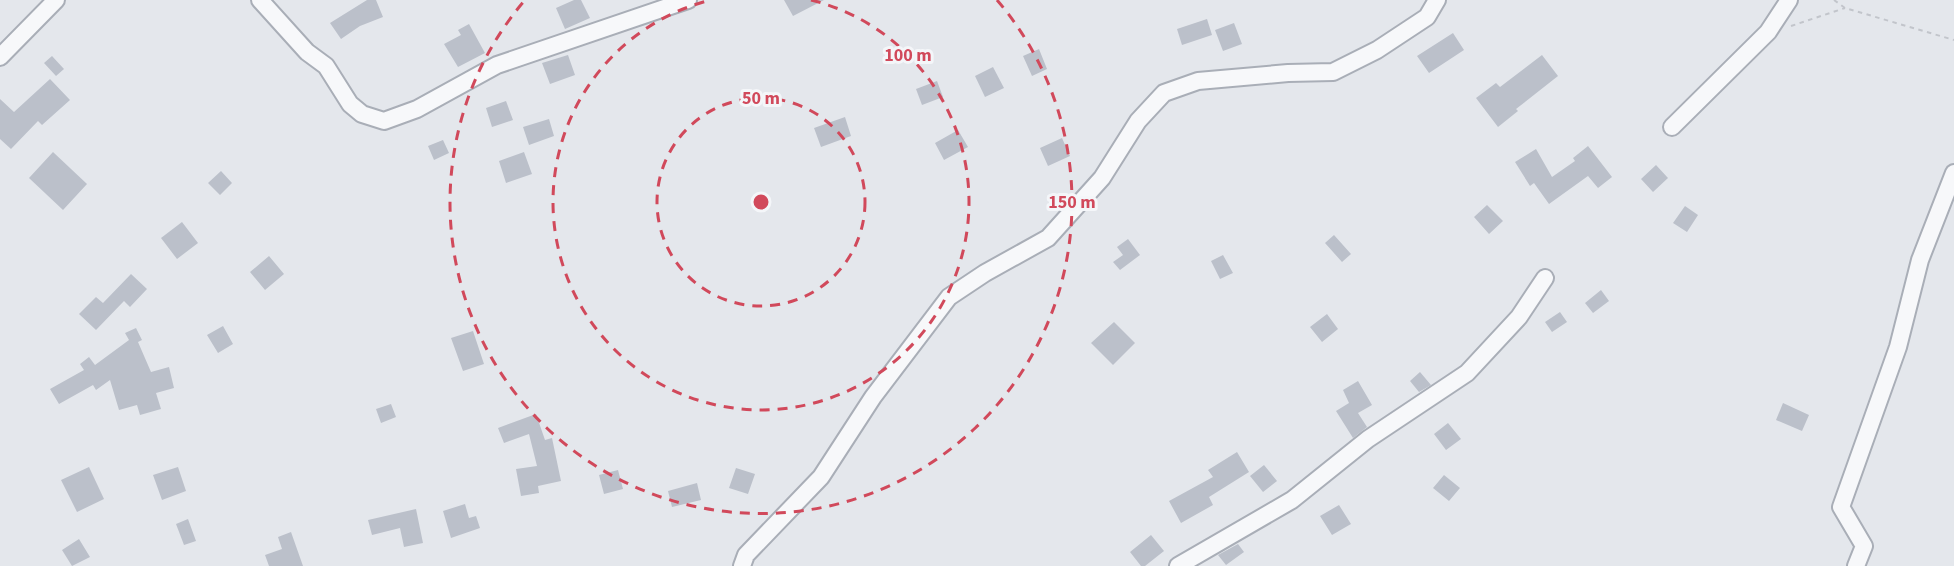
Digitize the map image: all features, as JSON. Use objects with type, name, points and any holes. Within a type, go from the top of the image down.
[{"type":"street","points":[[0,57],[56,0]]},
{"type":"street","points":[[260,0],[307,52],[326,66],[350,104],[362,114],[384,121],[417,109],[497,65],[688,0]]},
{"type":"street","points":[[742,566],[746,555],[821,477],[873,397],[950,297],[985,273],[1048,238],[1102,178],[1138,122],[1164,93],[1198,81],[1333,72],[1377,50],[1427,17],[1437,0]]},
{"type":"street","points":[[1672,127],[1768,32],[1788,0]]},
{"type":"street","points":[[1856,566],[1864,546],[1841,507],[1898,347],[1920,260],[1954,173]]},
{"type":"street","points":[[1178,566],[1292,500],[1368,440],[1467,373],[1519,317],[1545,278]]},
{"type":"path","points":[[1834,0],[1845,8],[1954,40]]},
{"type":"path","points":[[1768,32],[1845,8]]},
{"type":"building","points":[[367,0],[376,0],[383,17],[360,26],[341,39],[330,23]]},
{"type":"building","points":[[574,0],[581,0],[590,18],[565,29],[556,8]]},
{"type":"building","points":[[784,0],[824,0],[793,16]]},
{"type":"building","points":[[1207,19],[1212,35],[1182,45],[1177,29]]},
{"type":"building","points":[[1234,23],[1242,44],[1223,51],[1215,30]]},
{"type":"building","points":[[469,24],[485,53],[458,67],[444,44],[461,35],[458,30]]},
{"type":"building","points":[[1453,33],[1464,50],[1429,73],[1417,56]]},
{"type":"building","points":[[1039,49],[1047,69],[1032,76],[1023,56]]},
{"type":"building","points":[[568,55],[575,75],[550,84],[542,63]]},
{"type":"building","points":[[1542,55],[1558,76],[1516,109],[1518,111],[1498,127],[1476,98],[1496,83],[1500,87]]},
{"type":"building","points":[[52,56],[64,69],[56,76],[44,63]]},
{"type":"building","points":[[993,67],[1004,88],[985,97],[975,76]]},
{"type":"building","points":[[50,79],[70,100],[42,125],[38,121],[11,149],[0,139],[0,99],[14,112]]},
{"type":"building","points":[[937,81],[943,97],[922,105],[916,89]]},
{"type":"building","points":[[506,101],[513,120],[492,127],[486,108]]},
{"type":"building","points":[[845,117],[851,136],[821,147],[814,128]]},
{"type":"building","points":[[549,119],[554,136],[529,145],[523,127]]},
{"type":"building","points":[[958,130],[968,147],[944,160],[935,143]]},
{"type":"building","points":[[1062,138],[1070,156],[1048,166],[1040,148]]},
{"type":"building","points":[[443,140],[449,153],[434,160],[428,146]]},
{"type":"building","points":[[1588,146],[1612,177],[1598,188],[1588,176],[1549,204],[1534,183],[1530,186],[1515,162],[1536,149],[1552,177],[1575,161],[1573,158]]},
{"type":"building","points":[[53,152],[87,184],[63,210],[29,178]]},
{"type":"building","points":[[524,152],[532,174],[506,183],[499,161]]},
{"type":"building","points":[[1656,165],[1668,178],[1653,192],[1641,179]]},
{"type":"building","points":[[221,171],[232,183],[220,195],[208,183]]},
{"type":"building","points":[[1487,205],[1503,221],[1489,234],[1474,217]]},
{"type":"building","points":[[1685,206],[1698,215],[1687,232],[1673,223]]},
{"type":"building","points":[[182,222],[198,243],[177,259],[161,238]]},
{"type":"building","points":[[1334,235],[1351,254],[1342,262],[1325,243]]},
{"type":"building","points":[[1128,239],[1140,255],[1120,270],[1113,262],[1123,255],[1117,247]]},
{"type":"building","points":[[1223,255],[1233,273],[1220,279],[1211,261]]},
{"type":"building","points":[[269,256],[284,274],[265,290],[250,272]]},
{"type":"building","points":[[131,274],[147,289],[130,307],[124,301],[96,330],[79,314],[96,297],[103,303]]},
{"type":"building","points":[[1601,290],[1609,301],[1593,313],[1585,303]]},
{"type":"building","points":[[1560,312],[1567,322],[1552,332],[1545,322]]},
{"type":"building","points":[[1327,314],[1338,329],[1322,342],[1310,327]]},
{"type":"building","points":[[1114,322],[1135,343],[1113,365],[1091,343]]},
{"type":"building","points":[[223,326],[233,344],[218,353],[207,335]]},
{"type":"building","points":[[136,328],[142,340],[138,342],[151,372],[169,367],[174,388],[156,393],[161,409],[140,415],[137,405],[119,410],[110,380],[96,390],[93,385],[59,404],[50,389],[84,370],[80,364],[89,357],[95,365],[129,340],[125,333]]},
{"type":"building","points":[[473,331],[484,364],[463,371],[451,338]]},
{"type":"building","points":[[1420,372],[1431,385],[1419,392],[1410,381]]},
{"type":"building","points":[[1358,381],[1372,405],[1358,413],[1367,427],[1353,438],[1336,411],[1349,403],[1343,390]]},
{"type":"building","points":[[1783,403],[1809,415],[1802,431],[1776,420]]},
{"type":"building","points":[[391,404],[396,417],[381,423],[376,409]]},
{"type":"building","points":[[536,414],[545,440],[552,438],[561,481],[538,486],[539,493],[521,496],[516,469],[537,466],[529,434],[504,443],[498,428]]},
{"type":"building","points":[[1448,423],[1461,439],[1446,450],[1434,434]]},
{"type":"building","points":[[1237,452],[1249,472],[1209,497],[1213,505],[1181,523],[1169,501],[1213,477],[1208,470]]},
{"type":"building","points":[[1264,465],[1277,481],[1263,492],[1250,476]]},
{"type":"building","points":[[89,467],[104,499],[77,512],[61,480]]},
{"type":"building","points":[[178,467],[186,491],[162,500],[153,475]]},
{"type":"building","points":[[736,468],[755,474],[748,494],[729,488]]},
{"type":"building","points":[[618,470],[623,489],[604,494],[599,475]]},
{"type":"building","points":[[1444,475],[1460,488],[1449,501],[1433,488]]},
{"type":"building","points":[[697,483],[701,500],[672,507],[668,491]]},
{"type":"building","points":[[465,504],[469,518],[476,516],[480,528],[451,538],[443,511]]},
{"type":"building","points":[[1339,505],[1351,524],[1332,535],[1320,516]]},
{"type":"building","points":[[416,509],[423,543],[404,547],[400,528],[372,535],[368,520]]},
{"type":"building","points":[[188,519],[196,541],[184,545],[176,524]]},
{"type":"building","points":[[291,532],[303,566],[269,566],[265,555],[282,549],[278,537]]},
{"type":"building","points":[[1151,535],[1164,551],[1145,566],[1141,566],[1130,552]]},
{"type":"building","points":[[79,539],[90,557],[72,566],[62,550]]},
{"type":"building","points":[[1238,544],[1244,552],[1226,565],[1218,555]]}]
